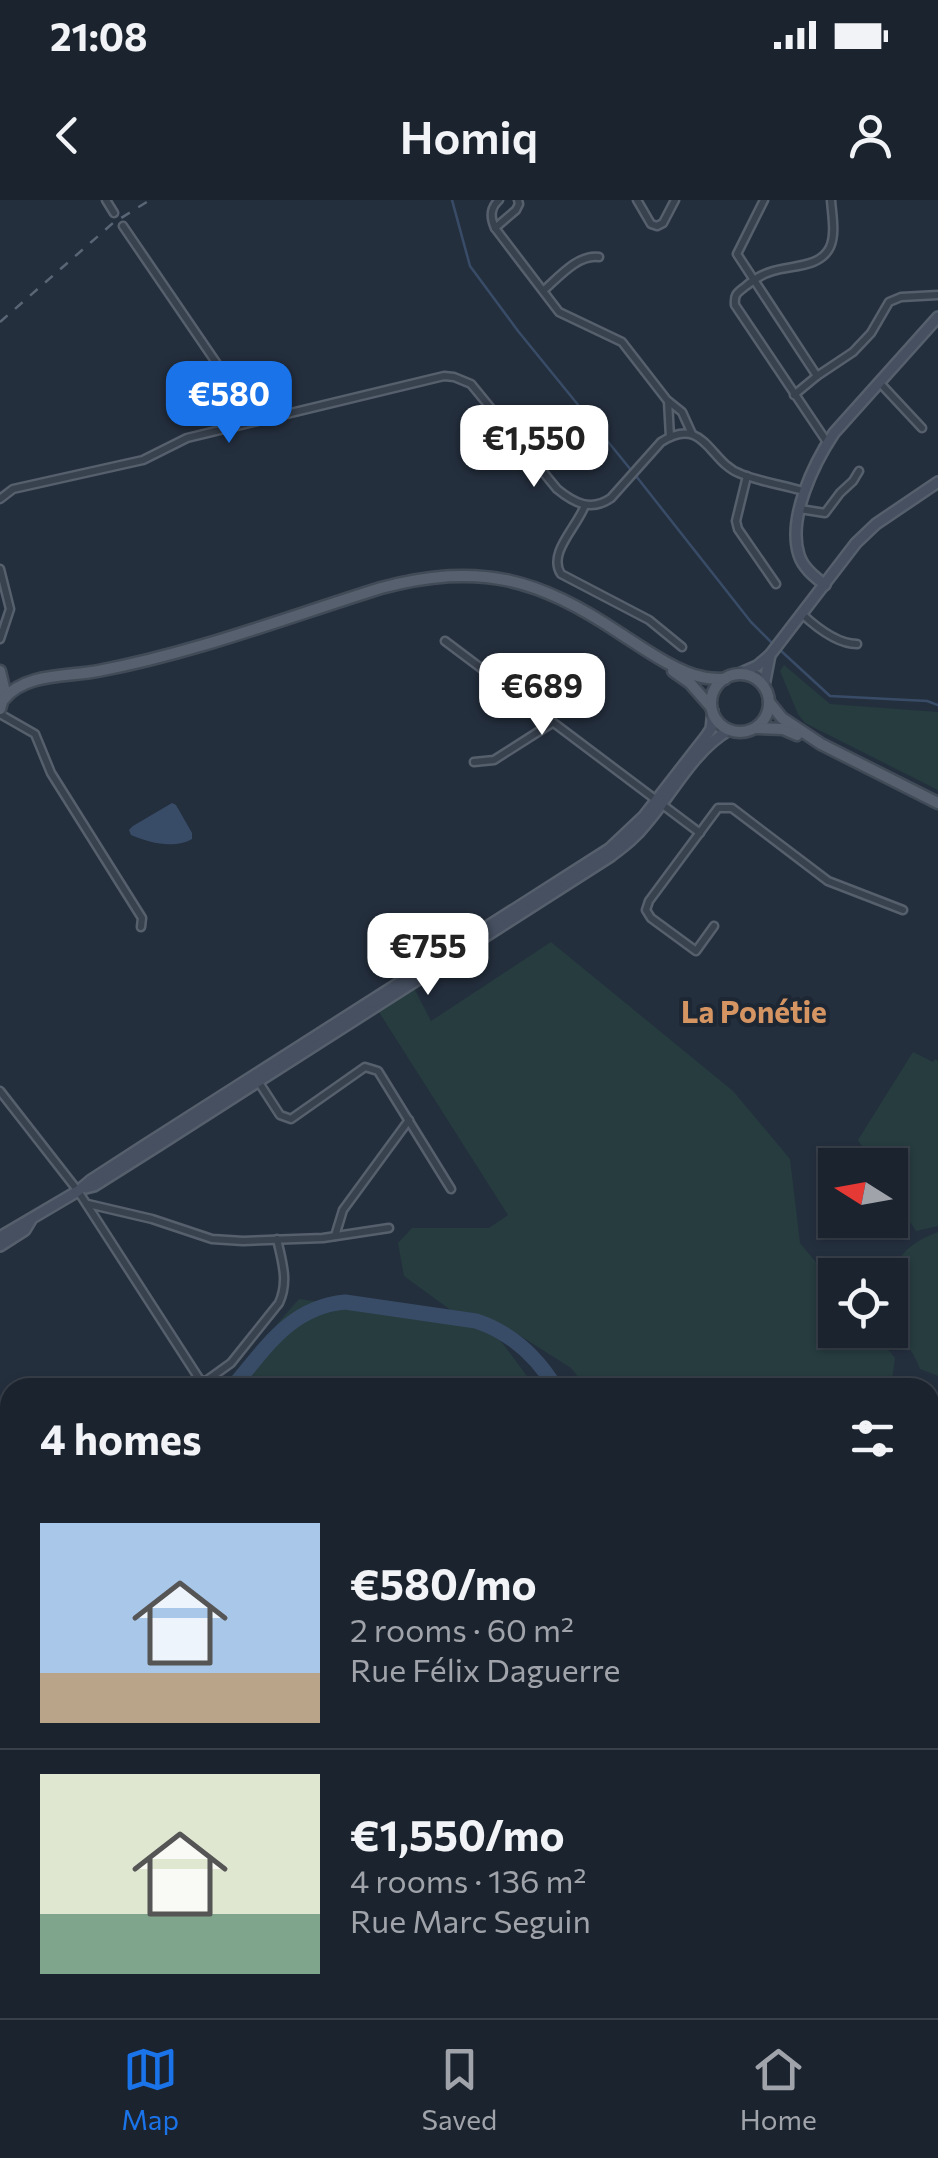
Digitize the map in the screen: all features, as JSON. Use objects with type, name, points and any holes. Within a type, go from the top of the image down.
[{"type":"main road","points":[[1,707],[16,687],[30,681],[144,661],[382,588],[434,577],[490,577],[536,588],[576,605],[693,675],[753,677],[764,686],[769,702],[786,722],[821,744]]},
{"type":"main road","points":[[649,652],[690,683],[729,730],[783,729],[938,803]]},
{"type":"main road","points":[[0,671],[30,681]]},
{"type":"main road","points":[[0,671],[4,684],[1,707]]},
{"type":"main road","points":[[712,710],[714,692],[725,679]]},
{"type":"main road","points":[[757,728],[769,702]]},
{"type":"street","points":[[106,200],[114,212]]},
{"type":"street","points":[[499,200],[493,205],[494,228],[560,312],[622,342],[682,412],[693,435]]},
{"type":"street","points":[[494,228],[516,210],[518,200]]},
{"type":"street","points":[[637,200],[656,226],[663,223],[675,200]]},
{"type":"street","points":[[764,200],[737,254],[817,376]]},
{"type":"street","points":[[828,442],[735,305],[735,294],[769,272],[824,257],[833,236],[832,200]]},
{"type":"street","points":[[123,226],[256,421]]},
{"type":"street","points":[[544,290],[581,260],[599,257]]},
{"type":"street","points":[[794,394],[853,352],[870,334],[889,302],[901,297],[938,295]]},
{"type":"street","points":[[825,585],[810,573],[798,552],[803,491],[828,442],[938,317]]},
{"type":"street","points":[[0,499],[13,490],[143,460],[187,438],[444,376],[471,384],[557,489],[572,501],[602,504],[662,442],[682,434],[704,440],[738,474],[803,491]]},
{"type":"street","points":[[879,382],[922,428]]},
{"type":"street","points":[[668,400],[670,437]]},
{"type":"street","points":[[800,509],[825,514],[859,471]]},
{"type":"street","points":[[748,476],[736,522],[738,530],[776,584]]},
{"type":"street","points":[[738,674],[770,655],[856,543],[876,524],[938,482]]},
{"type":"street","points":[[585,505],[557,556],[556,566],[561,574],[649,620],[682,647]]},
{"type":"street","points":[[0,569],[10,604],[10,615],[0,636]]},
{"type":"street","points":[[802,614],[846,644],[857,644]]},
{"type":"street","points":[[445,641],[700,833]]},
{"type":"street","points":[[764,686],[770,655]]},
{"type":"street","points":[[1,707],[34,734],[51,773],[142,918],[141,927]]},
{"type":"street","points":[[78,1191],[94,1186],[629,842],[710,729],[712,710]]},
{"type":"street","points":[[474,762],[494,760],[552,723]]},
{"type":"street","points":[[0,1237],[78,1191],[609,849],[658,803],[712,741],[729,730]]},
{"type":"street","points":[[714,926],[696,951],[651,918],[646,910],[718,808],[732,808],[828,882],[903,910]]},
{"type":"street","points":[[258,1081],[280,1115],[291,1119],[365,1068],[378,1071],[452,1190]]},
{"type":"street","points":[[0,1090],[78,1191],[200,1378]]},
{"type":"street","points":[[335,1236],[344,1210],[409,1120]]},
{"type":"street","points":[[87,1204],[152,1219],[212,1239],[335,1236],[389,1228]]},
{"type":"street","points":[[0,1246],[25,1230],[31,1220]]},
{"type":"street","points":[[210,1378],[231,1364],[280,1303],[286,1277],[277,1239]]},
{"type":"green space","points":[[784,665],[830,704],[938,712],[938,790],[805,723],[780,671]]},
{"type":"green space","points":[[551,942],[733,1091],[790,1159],[800,1243],[818,1265],[818,1348],[887,1348],[895,1358],[892,1378],[579,1378],[571,1368],[500,1323],[456,1314],[404,1276],[398,1243],[412,1228],[489,1228],[508,1215],[377,1009],[413,986],[431,1021]]},
{"type":"green space","points":[[913,1052],[938,1061],[938,1226],[916,1231],[908,1218],[908,1148],[863,1148],[858,1140]]},
{"type":"green space","points":[[938,1232],[938,1376],[920,1369],[908,1347],[908,1258],[900,1258],[917,1242]]},
{"type":"green space","points":[[299,1299],[489,1325],[528,1378],[230,1378]]},
{"type":"water","points":[[172,803],[192,839],[162,844],[131,835],[129,830],[133,826]]},
{"type":"waterway","points":[[452,200],[470,266],[631,470]]},
{"type":"waterway","points":[[636,476],[751,622],[773,644]]},
{"type":"waterway","points":[[779,649],[830,696],[927,701],[938,705]]},
{"type":"waterway","points":[[240,1378],[294,1321],[309,1312],[345,1302],[476,1321],[522,1347],[549,1378]]},
{"type":"railway","points":[[0,322],[113,223],[150,200]]},
{"type":"district","name":"La Ponétie","points":[[754,1010]]}]
